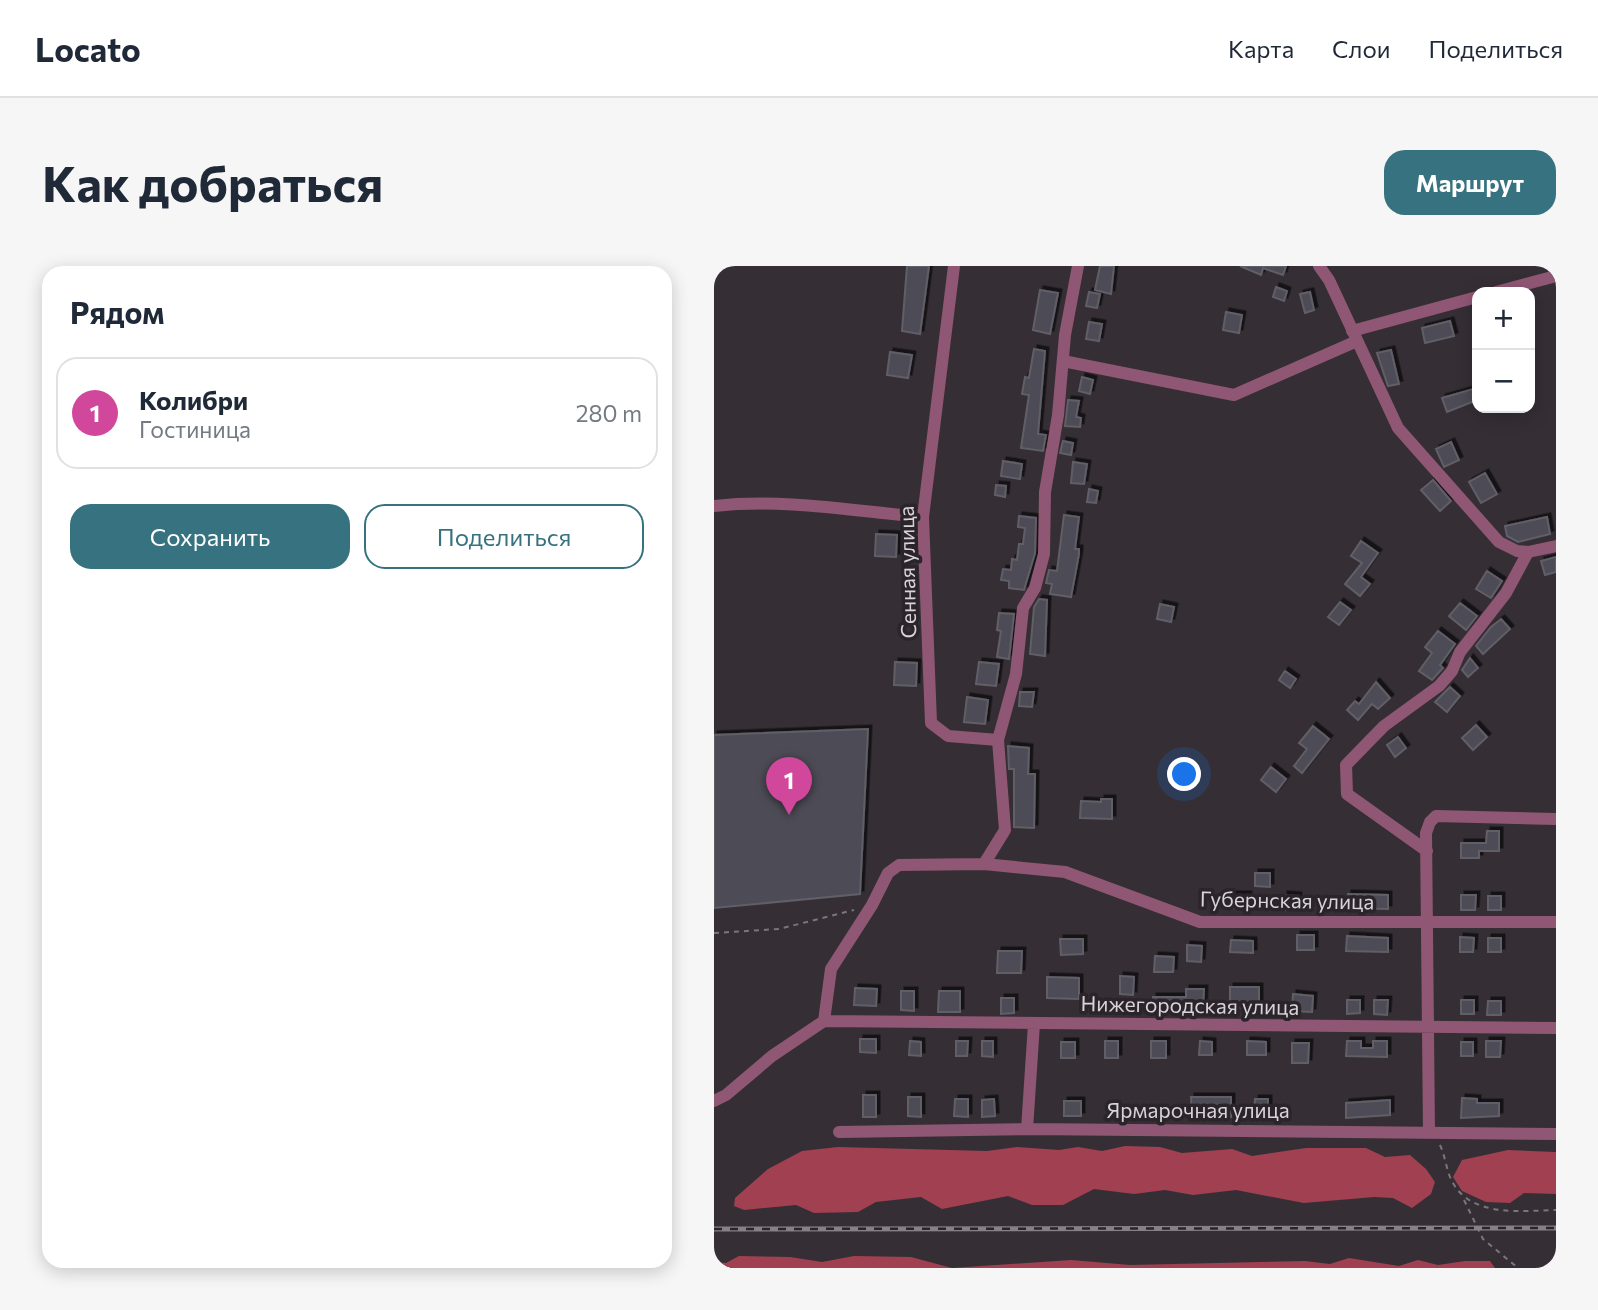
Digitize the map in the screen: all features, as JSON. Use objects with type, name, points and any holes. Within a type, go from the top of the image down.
[{"type":"street","name":"Сенная улица","points":[[954,266],[923,517],[931,723],[948,736],[998,740]]},
{"type":"street","points":[[984,864],[1005,830],[998,740],[1017,674],[1023,608],[1035,588],[1044,554],[1045,492],[1078,266]]},
{"type":"street","points":[[1319,266],[1329,279],[1402,435],[1499,542],[1517,551],[1528,552],[1556,546]]},
{"type":"street","points":[[1515,287],[1556,276]]},
{"type":"street","points":[[1063,361],[1234,395],[1355,336],[1472,299]]},
{"type":"street","points":[[714,506],[749,502],[791,504],[923,517]]},
{"type":"street","points":[[1427,851],[1347,794],[1346,765],[1378,732],[1439,686],[1451,671],[1460,652],[1506,593],[1528,552]]},
{"type":"street","points":[[1429,1132],[1426,833],[1430,822],[1436,816],[1556,818]]},
{"type":"street","name":"Губернская улица","points":[[872,905],[888,873],[899,865],[984,864],[1065,872],[1200,922],[1556,922]]},
{"type":"street","points":[[714,1101],[726,1095],[772,1056],[824,1021],[831,968],[872,905]]},
{"type":"street","name":"Нижегородская улица","points":[[824,1021],[1556,1028]]},
{"type":"street","points":[[1027,1129],[1034,1024]]},
{"type":"street","name":"Ярмарочная улица","points":[[839,1132],[1027,1129],[1556,1134]]},
{"type":"path","points":[[714,933],[779,929],[872,905]]},
{"type":"path","points":[[1429,1132],[1438,1140],[1450,1177],[1483,1239],[1518,1268]]},
{"type":"path","points":[[1463,1197],[1488,1209],[1556,1210]]},
{"type":"shaded area","points":[[1125,1146],[1160,1147],[1182,1153],[1232,1149],[1252,1156],[1306,1148],[1366,1148],[1385,1157],[1410,1155],[1426,1169],[1435,1182],[1431,1194],[1412,1208],[1393,1198],[1304,1203],[1236,1190],[1193,1195],[1165,1190],[1134,1194],[1094,1189],[1063,1205],[1032,1205],[1008,1196],[942,1209],[921,1197],[876,1202],[858,1212],[814,1213],[796,1205],[744,1210],[734,1206],[735,1198],[768,1169],[802,1151],[838,1147],[987,1151],[1017,1147],[1059,1150],[1078,1147],[1102,1151]]},
{"type":"shaded area","points":[[1508,1150],[1556,1152],[1556,1194],[1524,1193],[1510,1203],[1486,1202],[1462,1191],[1453,1177],[1462,1160]]},
{"type":"shaded area","points":[[739,1256],[790,1257],[822,1262],[854,1256],[911,1257],[952,1268],[714,1268],[714,1262],[726,1263]]},
{"type":"shaded area","points":[[1349,1258],[1399,1266],[1418,1260],[1438,1265],[1490,1261],[1495,1268],[952,1268],[1071,1260],[1130,1265],[1305,1261],[1330,1264]]},
{"type":"building","points":[[907,266],[929,266],[920,334],[902,331]]},
{"type":"building","points":[[1100,266],[1114,266],[1111,294],[1095,290]]},
{"type":"building","points":[[1240,266],[1286,266],[1283,275],[1263,268],[1261,275]]},
{"type":"building","points":[[1276,287],[1287,291],[1284,301],[1273,297]]},
{"type":"building","points":[[1040,290],[1058,293],[1050,334],[1033,330]]},
{"type":"building","points":[[1089,292],[1100,294],[1097,308],[1086,306]]},
{"type":"building","points":[[1310,292],[1314,310],[1305,313],[1300,294]]},
{"type":"building","points":[[1226,312],[1242,315],[1239,333],[1223,330]]},
{"type":"building","points":[[1450,321],[1454,336],[1425,343],[1422,328]]},
{"type":"building","points":[[1089,322],[1102,324],[1099,341],[1086,339]]},
{"type":"building","points":[[1034,349],[1045,351],[1038,434],[1046,435],[1043,451],[1021,448],[1029,395],[1022,394],[1025,377],[1029,378]]},
{"type":"building","points":[[1391,350],[1399,384],[1388,386],[1377,353]]},
{"type":"building","points":[[890,352],[912,355],[908,378],[887,375]]},
{"type":"building","points":[[1082,377],[1093,380],[1090,394],[1079,391]]},
{"type":"building","points":[[1472,389],[1472,402],[1447,412],[1442,398]]},
{"type":"building","points":[[1068,400],[1079,401],[1076,417],[1081,418],[1080,427],[1065,426]]},
{"type":"building","points":[[1063,441],[1073,443],[1071,455],[1060,453]]},
{"type":"building","points":[[1451,442],[1459,460],[1444,467],[1436,449]]},
{"type":"building","points":[[1003,461],[1022,464],[1020,479],[1001,476]]},
{"type":"building","points":[[1073,462],[1087,464],[1084,484],[1071,483]]},
{"type":"building","points":[[1485,473],[1497,494],[1481,503],[1469,482]]},
{"type":"building","points":[[1433,480],[1451,501],[1440,511],[1421,490]]},
{"type":"building","points":[[996,485],[1006,486],[1005,497],[995,495]]},
{"type":"building","points":[[1089,489],[1098,491],[1096,503],[1087,502]]},
{"type":"building","points":[[1064,515],[1079,517],[1075,549],[1079,549],[1079,554],[1071,597],[1050,594],[1052,584],[1046,583],[1049,570],[1057,571]]},
{"type":"building","points":[[1019,516],[1036,518],[1035,553],[1024,590],[1009,588],[1009,581],[1001,580],[1003,569],[1011,570],[1012,559],[1017,560],[1019,544],[1023,544],[1025,528],[1018,527]]},
{"type":"building","points":[[1547,517],[1550,534],[1518,542],[1507,536],[1505,526]]},
{"type":"building","points":[[876,534],[897,535],[896,557],[875,556]]},
{"type":"building","points":[[1361,541],[1378,553],[1361,577],[1370,584],[1360,596],[1345,584],[1362,563],[1351,556]]},
{"type":"building","points":[[1556,557],[1556,572],[1545,575],[1541,561]]},
{"type":"building","points":[[1487,571],[1502,581],[1491,598],[1476,589]]},
{"type":"building","points":[[1039,599],[1047,600],[1045,656],[1030,654],[1034,607]]},
{"type":"building","points":[[1340,602],[1351,610],[1339,625],[1328,617]]},
{"type":"building","points":[[1460,603],[1477,616],[1466,630],[1449,616]]},
{"type":"building","points":[[1160,604],[1174,607],[1171,622],[1157,619]]},
{"type":"building","points":[[999,613],[1014,614],[1009,659],[997,657],[1001,631],[997,630]]},
{"type":"building","points":[[1501,619],[1510,629],[1483,654],[1476,646]]},
{"type":"building","points":[[1438,631],[1455,644],[1440,665],[1443,668],[1432,680],[1419,671],[1432,653],[1425,647]]},
{"type":"building","points":[[1470,658],[1478,668],[1468,677],[1462,670]]},
{"type":"building","points":[[895,662],[917,663],[916,686],[894,685]]},
{"type":"building","points":[[979,662],[999,664],[996,686],[976,684]]},
{"type":"building","points":[[1285,671],[1296,679],[1290,688],[1279,680]]},
{"type":"building","points":[[1376,682],[1390,698],[1378,709],[1372,704],[1358,720],[1347,710],[1355,701],[1359,704]]},
{"type":"building","points":[[1450,687],[1460,696],[1447,712],[1435,702]]},
{"type":"building","points":[[1020,692],[1034,692],[1032,707],[1019,706]]},
{"type":"building","points":[[967,697],[988,700],[985,724],[964,722]]},
{"type":"building","points":[[1476,725],[1487,737],[1473,750],[1462,738]]},
{"type":"building","points":[[1313,726],[1329,739],[1302,773],[1294,766],[1307,749],[1299,743]]},
{"type":"building","points":[[868,729],[860,894],[714,908],[714,735]]},
{"type":"building","points":[[1398,737],[1406,748],[1395,757],[1387,745]]},
{"type":"building","points":[[1008,746],[1029,748],[1028,774],[1035,774],[1034,828],[1014,827],[1014,769],[1009,769]]},
{"type":"building","points":[[1271,767],[1286,779],[1276,792],[1261,780]]},
{"type":"building","points":[[1101,799],[1112,799],[1112,819],[1080,818],[1081,801],[1101,802]]},
{"type":"building","points":[[1487,831],[1499,831],[1499,851],[1479,851],[1479,858],[1461,858],[1461,843],[1486,843]]},
{"type":"building","points":[[1255,873],[1270,873],[1270,887],[1255,886]]},
{"type":"building","points":[[1348,894],[1388,895],[1388,909],[1348,908]]},
{"type":"building","points":[[1233,895],[1248,895],[1248,909],[1233,908]]},
{"type":"building","points":[[1284,895],[1298,896],[1297,910],[1283,910]]},
{"type":"building","points":[[1461,895],[1476,895],[1475,910],[1461,910]]},
{"type":"building","points":[[1488,896],[1501,896],[1501,910],[1488,910]]},
{"type":"building","points":[[1297,935],[1314,935],[1314,950],[1297,950]]},
{"type":"building","points":[[1347,936],[1388,938],[1388,952],[1346,951]]},
{"type":"building","points":[[1460,937],[1474,938],[1473,952],[1460,952]]},
{"type":"building","points":[[1488,938],[1501,938],[1501,952],[1488,952]]},
{"type":"building","points":[[1060,939],[1083,939],[1083,954],[1061,955]]},
{"type":"building","points":[[1231,940],[1253,941],[1253,953],[1230,952]]},
{"type":"building","points":[[1187,945],[1202,946],[1201,962],[1187,961]]},
{"type":"building","points":[[998,951],[1022,951],[1021,973],[997,973]]},
{"type":"building","points":[[1155,956],[1174,957],[1173,972],[1154,972]]},
{"type":"building","points":[[1120,976],[1134,977],[1133,995],[1120,994]]},
{"type":"building","points":[[1047,977],[1079,978],[1079,999],[1047,998]]},
{"type":"building","points":[[1230,987],[1259,987],[1259,1006],[1230,1009]]},
{"type":"building","points":[[855,988],[877,989],[876,1006],[854,1005]]},
{"type":"building","points":[[1186,989],[1204,989],[1203,1011],[1153,1014],[1153,997],[1186,997]]},
{"type":"building","points":[[901,991],[914,991],[914,1011],[901,1010]]},
{"type":"building","points":[[939,991],[960,991],[960,1012],[938,1012]]},
{"type":"building","points":[[1293,994],[1313,996],[1312,1012],[1292,1011]]},
{"type":"building","points":[[1001,998],[1014,998],[1014,1013],[1001,1014]]},
{"type":"building","points":[[1347,1000],[1360,1000],[1360,1013],[1347,1014]]},
{"type":"building","points":[[1374,1000],[1388,1000],[1387,1015],[1374,1014]]},
{"type":"building","points":[[1461,1000],[1474,1000],[1474,1014],[1461,1014]]},
{"type":"building","points":[[1488,1001],[1501,1001],[1501,1015],[1487,1015]]},
{"type":"building","points":[[860,1039],[876,1039],[876,1053],[860,1052]]},
{"type":"building","points":[[910,1041],[921,1042],[921,1056],[909,1055]]},
{"type":"building","points":[[956,1041],[968,1041],[967,1056],[956,1056]]},
{"type":"building","points":[[982,1041],[993,1041],[993,1057],[982,1056]]},
{"type":"building","points":[[1105,1041],[1118,1041],[1118,1058],[1105,1058]]},
{"type":"building","points":[[1151,1041],[1166,1041],[1166,1058],[1151,1058]]},
{"type":"building","points":[[1200,1041],[1212,1042],[1212,1055],[1199,1055]]},
{"type":"building","points":[[1247,1041],[1266,1042],[1266,1055],[1247,1055]]},
{"type":"building","points":[[1347,1041],[1361,1041],[1361,1048],[1373,1048],[1373,1041],[1387,1041],[1387,1057],[1346,1056]]},
{"type":"building","points":[[1486,1041],[1501,1041],[1500,1057],[1486,1057]]},
{"type":"building","points":[[1061,1042],[1075,1042],[1075,1058],[1061,1058]]},
{"type":"building","points":[[1461,1042],[1473,1042],[1473,1056],[1461,1056]]},
{"type":"building","points":[[1292,1043],[1309,1043],[1308,1063],[1292,1063]]},
{"type":"building","points":[[863,1095],[876,1095],[876,1117],[863,1117]]},
{"type":"building","points":[[908,1097],[921,1097],[921,1117],[908,1116]]},
{"type":"building","points":[[1191,1097],[1231,1097],[1231,1117],[1192,1118]]},
{"type":"building","points":[[1462,1098],[1477,1099],[1477,1103],[1499,1103],[1499,1116],[1461,1118]]},
{"type":"building","points":[[955,1099],[968,1099],[968,1117],[954,1116]]},
{"type":"building","points":[[994,1099],[995,1116],[982,1117],[982,1100]]},
{"type":"building","points":[[1255,1099],[1268,1099],[1268,1117],[1254,1116]]},
{"type":"building","points":[[1390,1100],[1390,1115],[1346,1118],[1346,1103]]},
{"type":"building","points":[[1064,1101],[1081,1101],[1081,1116],[1064,1116]]},
{"type":"railway","points":[[714,1229],[1556,1228]]},
{"type":"place","name":"Колибри","points":[[789,815]]}]
